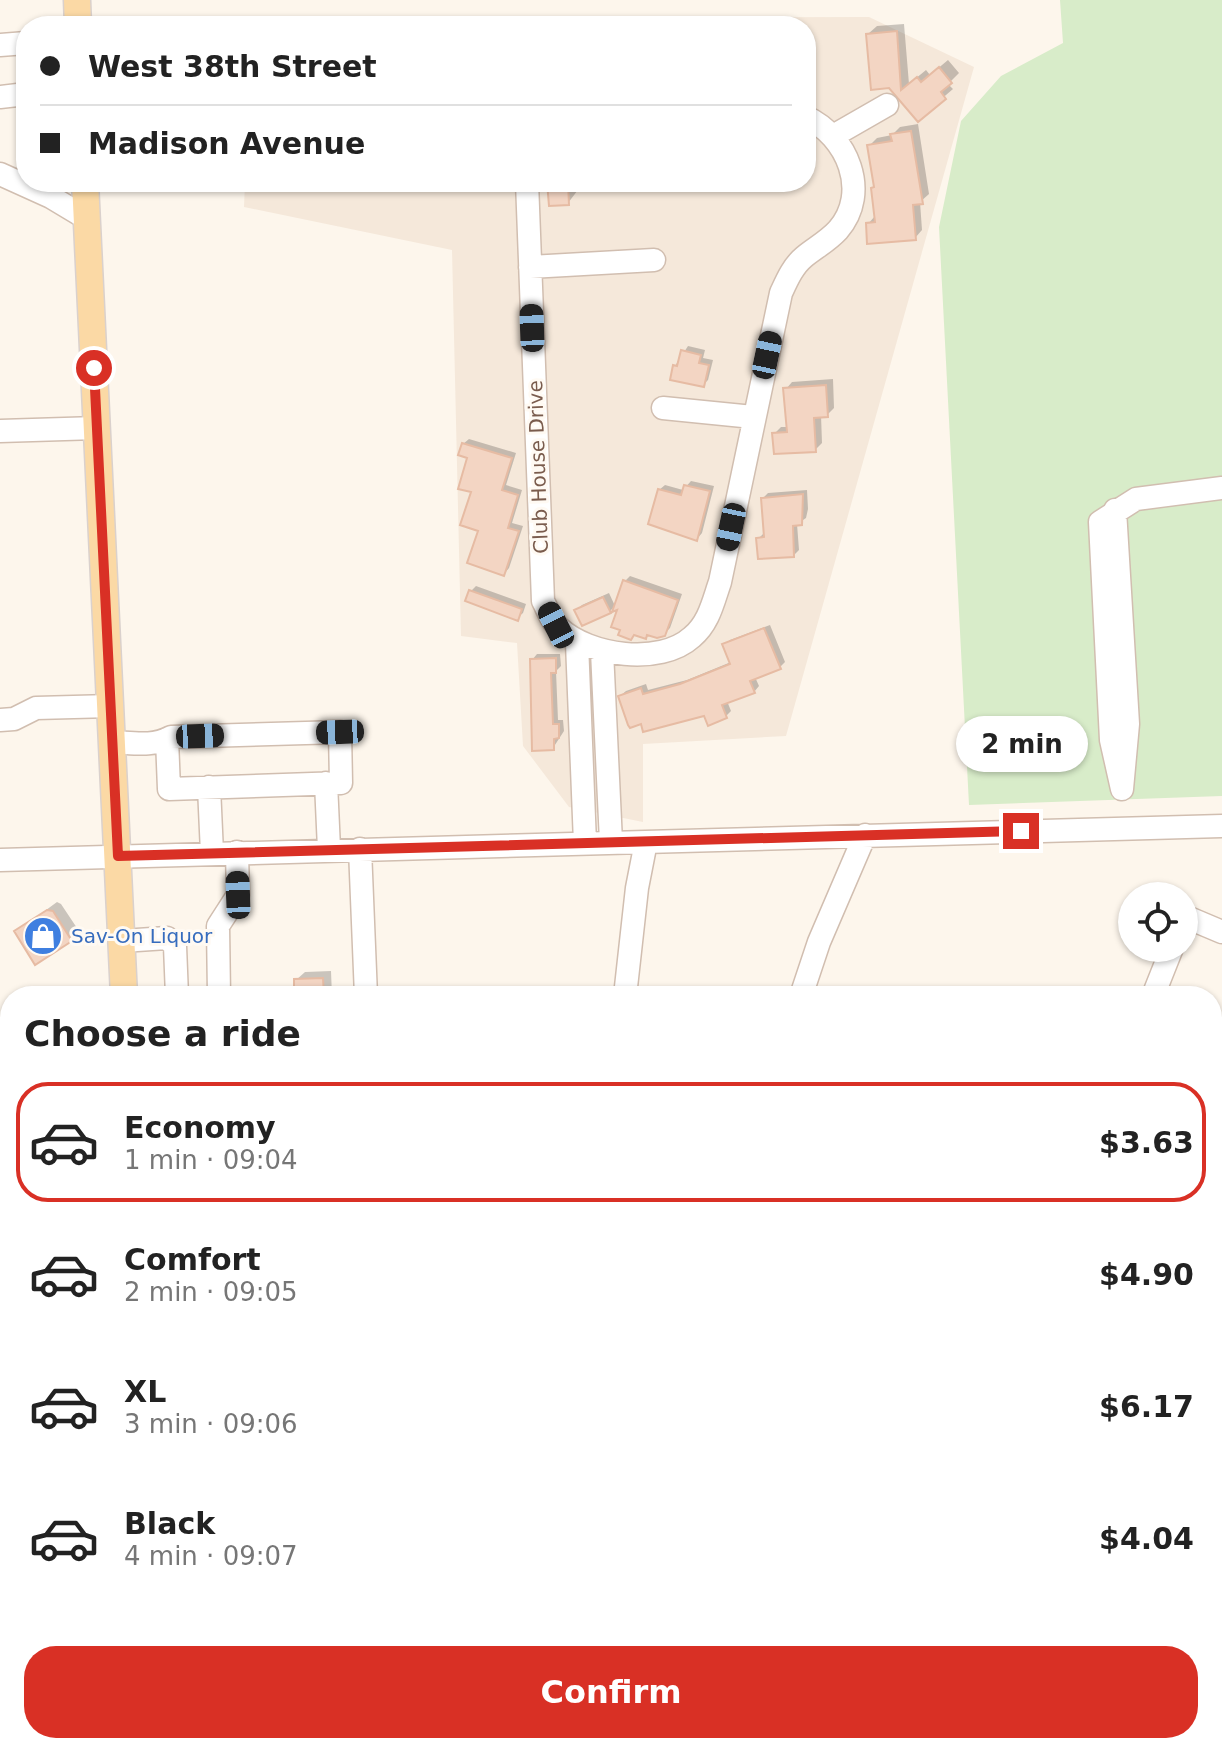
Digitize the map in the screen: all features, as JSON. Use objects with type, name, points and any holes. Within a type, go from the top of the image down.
[{"type":"main road","points":[[85,192],[124,986]]},
{"type":"street","points":[[816,124],[833,136],[887,105]]},
{"type":"street","name":"Club House Drive","points":[[527,192],[543,601],[556,625],[577,643],[602,651],[634,654],[668,651],[692,637],[705,623],[720,582],[753,417],[781,293],[789,273],[803,257],[822,246],[840,228],[851,205],[853,179],[847,155],[833,136]]},
{"type":"street","points":[[40,192],[86,218]]},
{"type":"street","points":[[530,267],[654,260]]},
{"type":"street","points":[[663,408],[753,417]]},
{"type":"street","points":[[0,431],[97,428]]},
{"type":"street","points":[[1121,828],[1122,789],[1111,740],[1100,522],[1136,499],[1222,488]]},
{"type":"street","points":[[577,643],[585,843]]},
{"type":"street","points":[[602,651],[611,842]]},
{"type":"street","points":[[0,720],[14,719],[36,708],[111,706]]},
{"type":"street","points":[[113,742],[158,744],[167,739],[340,732],[341,783],[169,789],[167,739]]},
{"type":"street","points":[[326,783],[329,849]]},
{"type":"street","points":[[209,787],[212,853]]},
{"type":"street","points":[[0,860],[1222,826]]},
{"type":"street","points":[[804,986],[819,942],[865,835]]},
{"type":"street","points":[[626,986],[637,888],[646,842]]},
{"type":"street","points":[[360,849],[366,986]]},
{"type":"street","points":[[219,986],[218,926],[238,895],[237,852]]},
{"type":"street","points":[[1198,922],[1222,932]]},
{"type":"street","points":[[122,941],[167,938],[175,946],[177,986]]},
{"type":"street","points":[[1157,986],[1166,962]]},
{"type":"shaded area","points":[[816,17],[869,17],[974,67],[786,736],[643,744],[643,822],[569,807],[523,746],[517,643],[461,636],[452,250],[244,207],[245,192],[816,192]]},
{"type":"green space","points":[[1060,0],[1222,0],[1222,796],[969,805],[939,227],[961,121],[1001,76],[1063,43]]},
{"type":"building","points":[[897,31],[901,90],[917,77],[921,82],[939,67],[952,83],[941,92],[946,99],[918,122],[889,88],[871,90],[866,34]]},
{"type":"building","points":[[911,131],[923,204],[913,205],[916,240],[867,244],[866,223],[875,222],[871,188],[874,187],[867,145],[892,141],[890,134]]},
{"type":"building","points":[[548,192],[568,192],[569,205],[549,206]]},
{"type":"building","points":[[681,350],[701,355],[699,363],[709,365],[704,387],[670,380]]},
{"type":"building","points":[[826,385],[828,417],[814,418],[816,452],[774,454],[772,433],[787,432],[783,388]]},
{"type":"building","points":[[462,443],[512,458],[502,490],[518,495],[508,528],[519,531],[504,576],[467,563],[478,531],[460,525],[471,492],[458,489],[467,458],[458,455]]},
{"type":"building","points":[[684,485],[710,491],[697,541],[648,524],[658,489],[681,495]]},
{"type":"building","points":[[803,494],[802,525],[793,526],[794,557],[758,559],[756,538],[764,537],[761,498]]},
{"type":"building","points":[[623,580],[678,600],[665,636],[657,638],[647,635],[646,639],[634,635],[631,640],[618,635],[620,630],[611,627],[617,610],[612,612]]},
{"type":"building","points":[[469,590],[522,609],[518,621],[465,601]]},
{"type":"building","points":[[603,597],[611,613],[582,626],[574,610]]},
{"type":"building","points":[[764,628],[781,669],[750,681],[755,693],[722,705],[727,718],[708,726],[704,716],[643,732],[641,724],[630,728],[618,696],[641,688],[643,694],[680,684],[730,664],[722,644]]},
{"type":"building","points":[[556,658],[556,673],[551,673],[553,724],[559,724],[559,738],[554,739],[554,750],[532,751],[530,659]]},
{"type":"building","name":"Sav-On Liquor","points":[[47,910],[53,911],[72,941],[35,965],[14,931]]},
{"type":"building","points":[[323,978],[323,986],[294,986],[294,979]]},
{"type":"place","name":"Sav-On Liquor","points":[[43,936]]},
{"type":"route","points":[[94,368],[118,856],[1021,831]]}]
